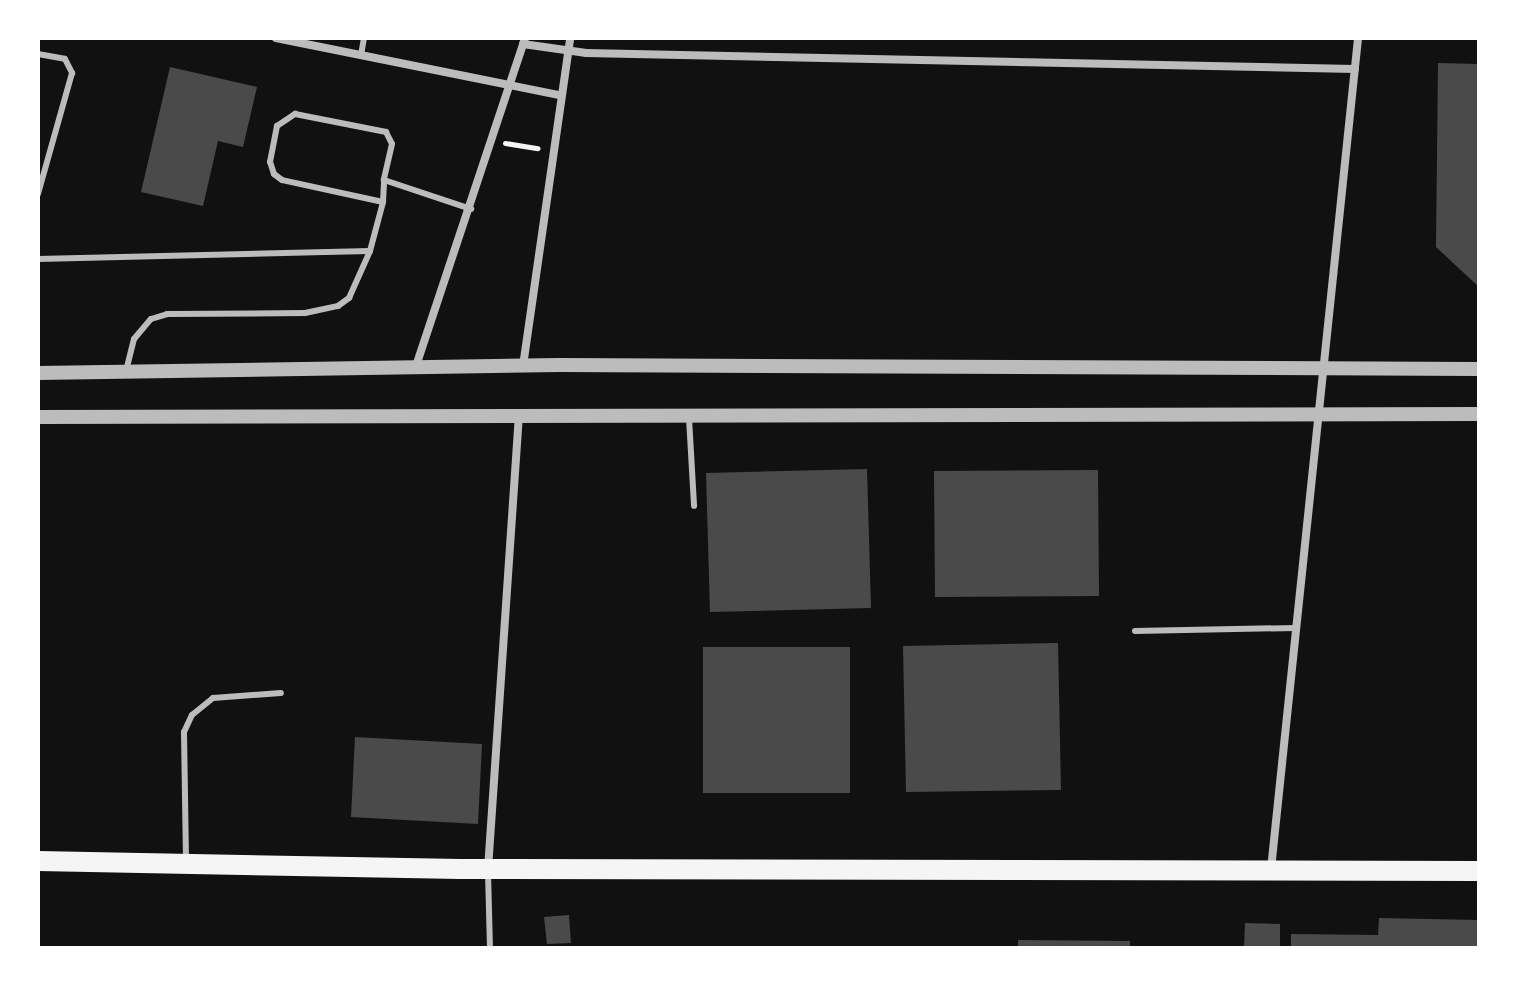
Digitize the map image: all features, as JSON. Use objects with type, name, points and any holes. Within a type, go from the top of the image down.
[{"type":"main road","points":[[38,861],[488,869],[1479,871]]},
{"type":"street","points":[[276,38],[559,95]]},
{"type":"street","points":[[523,366],[551,150],[570,38]]},
{"type":"street","points":[[1271,870],[1358,38]]},
{"type":"street","points":[[416,366],[471,209],[524,41],[566,51],[1355,69]]},
{"type":"street","points":[[38,373],[416,366],[1479,369]]},
{"type":"street","points":[[38,417],[1318,418],[1479,414]]},
{"type":"street","points":[[488,869],[519,416]]},
{"type":"lane","points":[[361,55],[364,38]]},
{"type":"lane","points":[[38,54],[65,59],[72,73],[38,194]]},
{"type":"lane","points":[[126,372],[134,339],[151,319],[167,314],[305,313],[338,306],[349,298],[370,251],[383,202],[392,144],[386,132],[295,114],[277,126],[270,162],[282,180],[383,202]]},
{"type":"lane","points":[[384,180],[471,209]]},
{"type":"lane","points":[[38,259],[370,251]]},
{"type":"lane","points":[[689,417],[694,506]]},
{"type":"lane","points":[[1135,631],[1296,628]]},
{"type":"lane","points":[[187,864],[184,732],[192,715],[213,698],[281,693]]},
{"type":"lane","points":[[488,869],[490,948]]},
{"type":"path","points":[[493,141],[551,150]]},
{"type":"building","points":[[1438,63],[1479,64],[1479,287],[1436,247]]},
{"type":"building","points":[[170,67],[257,87],[243,147],[218,141],[203,206],[141,192]]},
{"type":"building","points":[[867,469],[871,608],[710,612],[706,473]]},
{"type":"building","points":[[1098,470],[1099,596],[935,597],[934,471]]},
{"type":"building","points":[[1058,643],[1061,790],[906,792],[903,646]]},
{"type":"building","points":[[703,647],[850,647],[850,793],[703,793]]},
{"type":"building","points":[[355,737],[482,744],[478,824],[351,817]]},
{"type":"building","points":[[569,915],[571,943],[547,944],[544,917]]},
{"type":"building","points":[[1379,918],[1479,920],[1479,948],[1291,948],[1291,934],[1378,935]]},
{"type":"building","points":[[1245,923],[1280,924],[1280,948],[1244,948]]},
{"type":"building","points":[[1018,940],[1130,941],[1130,948],[1018,948]]}]
